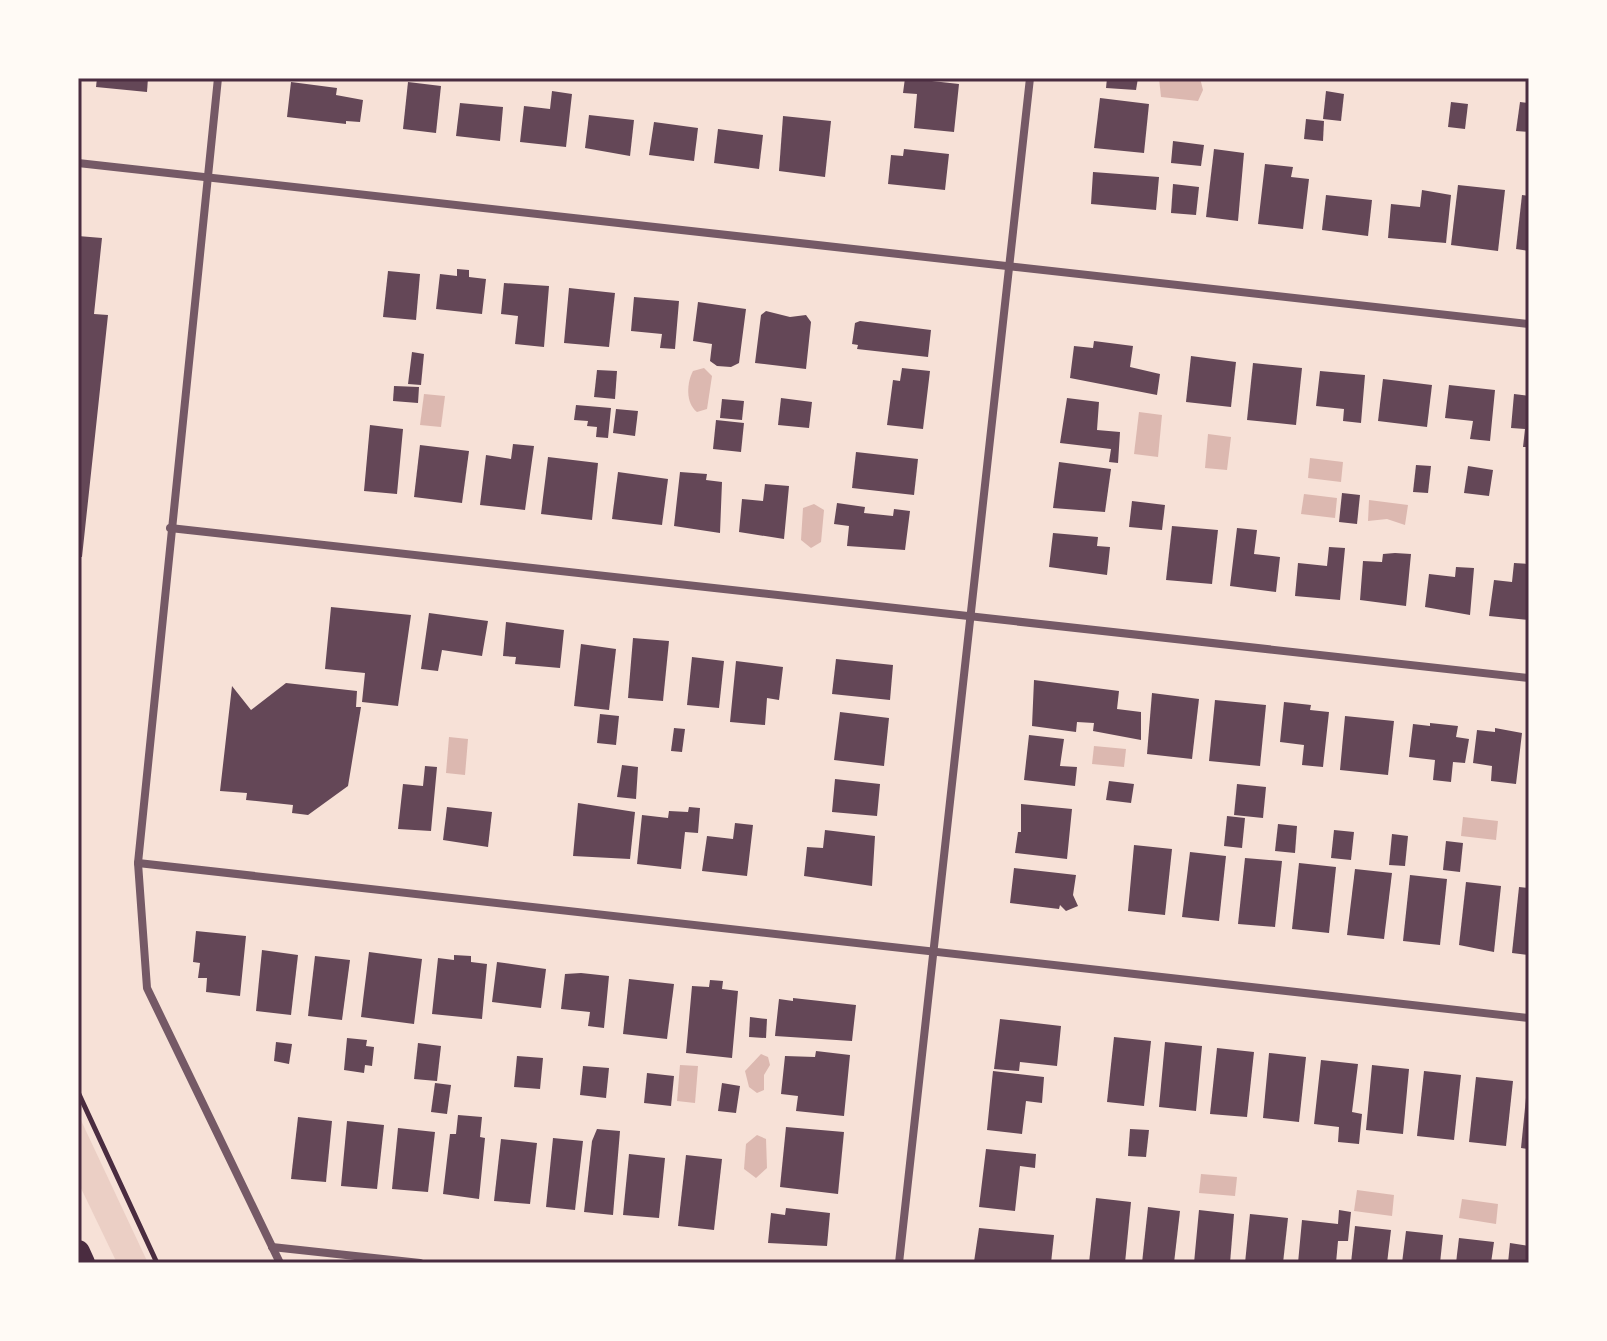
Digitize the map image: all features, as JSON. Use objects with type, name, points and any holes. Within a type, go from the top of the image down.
[{"type":"highway","points":[[78,1252],[83,1263]]},
{"type":"street","points":[[218,78],[138,863],[147,988],[280,1263]]},
{"type":"street","points":[[899,1263],[1030,78]]},
{"type":"street","points":[[78,163],[1529,324]]},
{"type":"street","points":[[170,528],[1529,678]]},
{"type":"street","points":[[138,863],[1529,1018]]},
{"type":"street","points":[[272,1247],[420,1263]]},
{"type":"path","points":[[78,1092],[157,1263]]},
{"type":"shaded area","points":[[1159,78],[1200,78],[1203,90],[1198,101],[1161,97]]},
{"type":"shaded area","points":[[704,368],[712,376],[707,409],[697,412],[690,403],[688,386],[693,371]]},
{"type":"shaded area","points":[[424,394],[445,396],[441,427],[420,425]]},
{"type":"shaded area","points":[[1139,412],[1162,415],[1158,457],[1134,454]]},
{"type":"shaded area","points":[[1208,434],[1231,437],[1227,470],[1205,468]]},
{"type":"shaded area","points":[[1310,458],[1343,462],[1341,482],[1308,478]]},
{"type":"shaded area","points":[[1304,494],[1337,498],[1335,518],[1301,514]]},
{"type":"shaded area","points":[[1369,500],[1408,505],[1405,525],[1387,519],[1368,521]]},
{"type":"shaded area","points":[[814,504],[824,510],[821,542],[811,548],[801,540],[803,508]]},
{"type":"shaded area","points":[[449,737],[468,739],[465,775],[446,773]]},
{"type":"shaded area","points":[[1094,746],[1126,749],[1124,767],[1092,764]]},
{"type":"shaded area","points":[[1463,817],[1498,821],[1496,840],[1461,836]]},
{"type":"shaded area","points":[[761,1054],[768,1057],[770,1065],[764,1075],[764,1090],[757,1093],[749,1087],[745,1071]]},
{"type":"shaded area","points":[[680,1065],[698,1066],[695,1103],[677,1101]]},
{"type":"shaded area","points":[[78,1114],[148,1263],[117,1263],[78,1182]]},
{"type":"shaded area","points":[[757,1135],[766,1139],[767,1168],[756,1178],[744,1169],[746,1144]]},
{"type":"shaded area","points":[[1201,1174],[1237,1177],[1235,1196],[1199,1193]]},
{"type":"shaded area","points":[[1357,1190],[1394,1195],[1392,1216],[1354,1211]]},
{"type":"shaded area","points":[[1462,1199],[1498,1204],[1496,1224],[1459,1218]]},
{"type":"building","points":[[97,78],[148,78],[147,92],[96,87]]},
{"type":"building","points":[[905,78],[959,84],[954,132],[914,128],[917,94],[903,93]]},
{"type":"building","points":[[1107,78],[1138,78],[1136,90],[1106,88]]},
{"type":"building","points":[[291,82],[337,88],[336,95],[363,100],[360,122],[346,121],[346,124],[287,117]]},
{"type":"building","points":[[408,82],[441,86],[436,133],[403,129]]},
{"type":"building","points":[[552,91],[572,94],[566,147],[520,142],[524,106],[550,109]]},
{"type":"building","points":[[1326,91],[1344,94],[1341,121],[1323,119]]},
{"type":"building","points":[[1100,98],[1149,104],[1144,153],[1094,148]]},
{"type":"building","points":[[1451,102],[1468,104],[1465,129],[1448,127]]},
{"type":"building","points":[[1520,102],[1529,103],[1529,132],[1516,131]]},
{"type":"building","points":[[460,103],[503,107],[500,141],[456,136]]},
{"type":"building","points":[[589,115],[634,120],[630,156],[585,148]]},
{"type":"building","points":[[783,116],[831,121],[825,177],[779,171]]},
{"type":"building","points":[[1306,119],[1324,121],[1323,141],[1304,139]]},
{"type":"building","points":[[654,122],[698,128],[694,161],[649,155]]},
{"type":"building","points":[[718,129],[763,135],[759,169],[714,163]]},
{"type":"building","points":[[1173,141],[1204,145],[1201,166],[1171,163]]},
{"type":"building","points":[[904,149],[949,154],[945,190],[888,184],[891,155],[903,156]]},
{"type":"building","points":[[1214,149],[1244,153],[1238,221],[1206,217]]},
{"type":"building","points":[[1265,164],[1293,167],[1291,177],[1309,179],[1303,229],[1258,224]]},
{"type":"building","points":[[1093,172],[1159,177],[1156,210],[1091,204]]},
{"type":"building","points":[[1173,184],[1199,187],[1196,215],[1171,213]]},
{"type":"building","points":[[1458,185],[1505,190],[1498,251],[1451,245]]},
{"type":"building","points":[[1422,190],[1451,195],[1446,243],[1388,238],[1391,204],[1420,207]]},
{"type":"building","points":[[1326,195],[1372,200],[1368,236],[1322,230]]},
{"type":"building","points":[[1522,195],[1529,196],[1529,251],[1516,249]]},
{"type":"building","points":[[78,236],[102,238],[94,314],[108,315],[82,557],[78,557]]},
{"type":"building","points":[[457,269],[469,270],[469,277],[486,279],[482,314],[436,309],[440,274],[457,276]]},
{"type":"building","points":[[388,271],[420,274],[416,320],[383,317]]},
{"type":"building","points":[[504,283],[549,286],[544,347],[515,344],[518,316],[501,314]]},
{"type":"building","points":[[569,288],[615,293],[609,347],[564,343]]},
{"type":"building","points":[[634,297],[679,301],[675,349],[660,348],[662,334],[631,331]]},
{"type":"building","points":[[698,302],[746,309],[739,363],[731,367],[717,366],[710,361],[712,344],[693,341]]},
{"type":"building","points":[[766,311],[790,317],[806,315],[811,322],[806,369],[755,363],[761,315]]},
{"type":"building","points":[[860,321],[931,330],[928,357],[857,349],[858,345],[852,344],[855,323]]},
{"type":"building","points":[[1094,341],[1133,346],[1130,367],[1160,374],[1157,395],[1070,378],[1074,346],[1093,348]]},
{"type":"building","points":[[412,352],[424,354],[421,385],[408,384]]},
{"type":"building","points":[[1191,356],[1236,362],[1231,407],[1186,402]]},
{"type":"building","points":[[1253,363],[1302,368],[1296,425],[1247,420]]},
{"type":"building","points":[[902,368],[930,371],[923,429],[887,425],[893,380],[900,381]]},
{"type":"building","points":[[597,370],[617,371],[615,399],[594,397]]},
{"type":"building","points":[[1320,371],[1365,375],[1361,423],[1343,421],[1344,409],[1316,406]]},
{"type":"building","points":[[1383,379],[1432,385],[1427,427],[1378,421]]},
{"type":"building","points":[[1449,385],[1495,390],[1490,441],[1470,439],[1473,421],[1445,418]]},
{"type":"building","points":[[394,386],[419,387],[418,403],[393,401]]},
{"type":"building","points":[[1514,394],[1529,396],[1529,447],[1523,447],[1525,429],[1511,428]]},
{"type":"building","points":[[781,398],[812,402],[809,428],[778,425]]},
{"type":"building","points":[[1067,398],[1099,402],[1097,430],[1120,432],[1118,463],[1109,462],[1111,449],[1060,443]]},
{"type":"building","points":[[722,399],[744,401],[742,420],[720,418]]},
{"type":"building","points":[[576,405],[611,408],[608,438],[596,437],[597,427],[587,426],[588,421],[574,420]]},
{"type":"building","points":[[616,409],[638,411],[635,436],[613,433]]},
{"type":"building","points":[[716,420],[744,423],[741,452],[713,449]]},
{"type":"building","points":[[370,425],[403,429],[397,494],[364,491]]},
{"type":"building","points":[[513,444],[534,446],[525,510],[480,505],[486,455],[511,459]]},
{"type":"building","points":[[420,445],[469,451],[462,503],[414,497]]},
{"type":"building","points":[[856,452],[918,459],[914,495],[852,488]]},
{"type":"building","points":[[548,457],[598,463],[592,520],[541,514]]},
{"type":"building","points":[[1059,462],[1111,469],[1105,512],[1053,508]]},
{"type":"building","points":[[1416,465],[1431,466],[1428,493],[1413,492]]},
{"type":"building","points":[[1468,466],[1493,470],[1489,496],[1464,493]]},
{"type":"building","points":[[618,472],[668,479],[662,525],[612,519]]},
{"type":"building","points":[[680,472],[707,474],[706,480],[722,482],[720,533],[674,526]]},
{"type":"building","points":[[765,484],[789,486],[784,539],[739,532],[742,499],[763,501]]},
{"type":"building","points":[[1342,493],[1360,495],[1357,524],[1339,522]]},
{"type":"building","points":[[1132,501],[1165,505],[1162,530],[1129,527]]},
{"type":"building","points":[[837,503],[865,507],[864,513],[893,516],[894,509],[910,511],[905,550],[847,546],[849,526],[834,524]]},
{"type":"building","points":[[1172,526],[1218,530],[1212,584],[1166,580]]},
{"type":"building","points":[[1237,528],[1257,530],[1254,554],[1280,557],[1276,592],[1230,586]]},
{"type":"building","points":[[1053,533],[1098,537],[1097,546],[1110,547],[1107,575],[1049,567]]},
{"type":"building","points":[[1329,547],[1345,548],[1340,600],[1295,596],[1298,563],[1327,566]]},
{"type":"building","points":[[1383,554],[1411,554],[1406,606],[1360,600],[1363,561],[1382,562]]},
{"type":"building","points":[[1514,563],[1529,564],[1529,620],[1489,616],[1494,580],[1512,582]]},
{"type":"building","points":[[1456,567],[1474,568],[1470,615],[1425,607],[1429,574],[1455,577]]},
{"type":"building","points":[[331,607],[411,615],[398,706],[362,702],[365,673],[325,669]]},
{"type":"building","points":[[429,613],[488,621],[482,656],[442,650],[438,671],[421,669]]},
{"type":"building","points":[[506,622],[564,630],[560,668],[515,664],[516,657],[503,656]]},
{"type":"building","points":[[633,638],[669,641],[663,701],[628,698]]},
{"type":"building","points":[[581,644],[616,649],[609,710],[574,706]]},
{"type":"building","points":[[692,657],[724,661],[719,708],[687,705]]},
{"type":"building","points":[[836,659],[893,665],[890,700],[832,694]]},
{"type":"building","points":[[736,661],[783,667],[779,700],[767,698],[765,725],[730,722]]},
{"type":"building","points":[[1034,680],[1119,691],[1117,709],[1141,712],[1141,740],[1093,731],[1094,723],[1077,722],[1076,732],[1032,726]]},
{"type":"building","points":[[286,683],[357,691],[356,707],[361,707],[348,786],[308,815],[292,813],[293,805],[246,800],[247,793],[220,791],[232,686],[251,710]]},
{"type":"building","points":[[1152,693],[1199,699],[1192,759],[1147,754]]},
{"type":"building","points":[[1215,700],[1266,705],[1260,766],[1209,761]]},
{"type":"building","points":[[1284,702],[1311,705],[1310,710],[1329,712],[1323,767],[1302,765],[1304,745],[1280,742]]},
{"type":"building","points":[[840,712],[889,718],[884,766],[834,760]]},
{"type":"building","points":[[600,714],[619,716],[616,745],[597,743]]},
{"type":"building","points":[[1345,716],[1394,721],[1388,775],[1340,770]]},
{"type":"building","points":[[1430,723],[1458,726],[1456,737],[1469,739],[1465,763],[1453,762],[1451,782],[1433,780],[1435,760],[1409,757],[1413,724],[1430,726]]},
{"type":"building","points":[[674,728],[685,729],[682,752],[671,751]]},
{"type":"building","points":[[1495,728],[1522,733],[1516,784],[1491,781],[1492,766],[1473,763],[1477,730],[1495,732]]},
{"type":"building","points":[[1029,735],[1064,739],[1060,766],[1077,767],[1075,786],[1024,780]]},
{"type":"building","points":[[622,765],[638,767],[636,799],[617,797]]},
{"type":"building","points":[[425,766],[437,767],[431,831],[398,829],[403,784],[423,786]]},
{"type":"building","points":[[835,779],[880,784],[877,816],[832,812]]},
{"type":"building","points":[[1109,781],[1134,784],[1131,803],[1106,800]]},
{"type":"building","points":[[1237,784],[1266,787],[1263,818],[1234,815]]},
{"type":"building","points":[[578,803],[635,812],[630,859],[573,856]]},
{"type":"building","points":[[1021,804],[1072,809],[1067,859],[1015,853],[1018,832],[1021,832]]},
{"type":"building","points":[[447,807],[492,812],[488,847],[443,840]]},
{"type":"building","points":[[689,807],[700,808],[698,833],[685,832],[681,869],[637,864],[642,815],[668,818],[669,811],[688,812]]},
{"type":"building","points":[[1227,816],[1245,818],[1242,848],[1224,846]]},
{"type":"building","points":[[735,823],[753,825],[747,876],[702,871],[707,836],[733,839]]},
{"type":"building","points":[[1278,824],[1297,826],[1295,853],[1275,851]]},
{"type":"building","points":[[825,830],[875,836],[872,886],[804,876],[807,847],[823,848]]},
{"type":"building","points":[[1334,830],[1354,832],[1351,860],[1331,858]]},
{"type":"building","points":[[1392,834],[1408,836],[1405,866],[1389,865]]},
{"type":"building","points":[[1446,841],[1463,843],[1460,872],[1443,870]]},
{"type":"building","points":[[1134,845],[1172,849],[1165,915],[1128,911]]},
{"type":"building","points":[[1190,852],[1226,856],[1219,921],[1182,917]]},
{"type":"building","points":[[1245,858],[1282,861],[1275,927],[1238,924]]},
{"type":"building","points":[[1299,863],[1336,867],[1329,933],[1292,929]]},
{"type":"building","points":[[1014,868],[1076,875],[1073,895],[1078,906],[1066,911],[1060,905],[1059,909],[1010,903]]},
{"type":"building","points":[[1355,869],[1392,873],[1384,939],[1347,935]]},
{"type":"building","points":[[1410,875],[1447,879],[1440,945],[1403,941]]},
{"type":"building","points":[[1466,882],[1501,886],[1494,952],[1459,945]]},
{"type":"building","points":[[1519,887],[1529,888],[1529,955],[1512,953]]},
{"type":"building","points":[[196,931],[246,936],[240,996],[206,992],[207,978],[198,978],[200,963],[193,962]]},
{"type":"building","points":[[262,950],[298,955],[291,1015],[256,1011]]},
{"type":"building","points":[[369,952],[422,959],[414,1024],[361,1017]]},
{"type":"building","points":[[454,955],[471,956],[471,962],[487,964],[482,1019],[432,1014],[438,958],[454,960]]},
{"type":"building","points":[[315,956],[350,960],[342,1020],[308,1016]]},
{"type":"building","points":[[497,962],[546,969],[541,1008],[492,1002]]},
{"type":"building","points":[[565,974],[609,976],[604,1028],[588,1026],[590,1012],[561,1009]]},
{"type":"building","points":[[629,979],[674,984],[667,1039],[623,1034]]},
{"type":"building","points":[[710,980],[723,981],[722,989],[738,991],[732,1058],[686,1053],[692,986],[709,987]]},
{"type":"building","points":[[793,998],[856,1005],[852,1041],[775,1036],[779,999],[793,1001]]},
{"type":"building","points":[[750,1017],[767,1019],[766,1038],[749,1037]]},
{"type":"building","points":[[1000,1019],[1061,1026],[1057,1066],[1020,1062],[1019,1071],[994,1069]]},
{"type":"building","points":[[1114,1037],[1151,1041],[1144,1106],[1107,1102]]},
{"type":"building","points":[[347,1038],[367,1040],[366,1046],[374,1047],[372,1066],[365,1065],[364,1073],[344,1070]]},
{"type":"building","points":[[276,1042],[292,1044],[289,1064],[274,1061]]},
{"type":"building","points":[[1165,1042],[1202,1046],[1196,1111],[1159,1107]]},
{"type":"building","points":[[418,1043],[441,1046],[437,1081],[414,1079]]},
{"type":"building","points":[[1217,1048],[1254,1052],[1247,1117],[1210,1114]]},
{"type":"building","points":[[816,1051],[850,1055],[844,1116],[796,1111],[798,1096],[781,1094],[785,1056],[815,1057]]},
{"type":"building","points":[[1269,1053],[1306,1057],[1299,1122],[1263,1118]]},
{"type":"building","points":[[517,1056],[543,1058],[540,1089],[514,1087]]},
{"type":"building","points":[[1321,1060],[1358,1064],[1352,1112],[1362,1114],[1359,1144],[1338,1142],[1339,1127],[1314,1124]]},
{"type":"building","points":[[1372,1065],[1409,1069],[1403,1134],[1366,1130]]},
{"type":"building","points":[[583,1066],[609,1068],[606,1098],[580,1095]]},
{"type":"building","points":[[993,1071],[1044,1077],[1042,1103],[1026,1101],[1022,1134],[987,1130]]},
{"type":"building","points":[[1424,1071],[1461,1075],[1454,1140],[1417,1136]]},
{"type":"building","points":[[647,1073],[674,1076],[671,1106],[644,1103]]},
{"type":"building","points":[[1476,1077],[1513,1081],[1506,1146],[1469,1142]]},
{"type":"building","points":[[435,1083],[451,1085],[447,1114],[431,1112]]},
{"type":"building","points":[[722,1083],[740,1086],[736,1113],[718,1111]]},
{"type":"building","points":[[1529,1088],[1529,1149],[1521,1148]]},
{"type":"building","points":[[458,1115],[482,1117],[480,1137],[485,1138],[479,1199],[443,1194],[450,1134],[456,1134]]},
{"type":"building","points":[[298,1117],[332,1121],[326,1182],[291,1179]]},
{"type":"building","points":[[347,1121],[384,1125],[377,1189],[341,1186]]},
{"type":"building","points":[[786,1127],[844,1132],[838,1194],[780,1187]]},
{"type":"building","points":[[398,1128],[435,1132],[428,1192],[392,1189]]},
{"type":"building","points":[[597,1129],[620,1131],[613,1215],[584,1212],[592,1141]]},
{"type":"building","points":[[1130,1129],[1149,1130],[1146,1157],[1128,1156]]},
{"type":"building","points":[[553,1138],[583,1141],[575,1210],[546,1207]]},
{"type":"building","points":[[501,1139],[537,1143],[530,1204],[494,1201]]},
{"type":"building","points":[[986,1149],[1036,1154],[1035,1168],[1020,1166],[1015,1211],[979,1207]]},
{"type":"building","points":[[629,1154],[665,1158],[659,1218],[623,1215]]},
{"type":"building","points":[[686,1155],[722,1159],[714,1230],[678,1226]]},
{"type":"building","points":[[1096,1198],[1131,1202],[1125,1263],[1089,1263]]},
{"type":"building","points":[[1148,1207],[1180,1211],[1174,1263],[1142,1263]]},
{"type":"building","points":[[786,1208],[830,1213],[827,1246],[768,1243],[771,1213],[785,1215]]},
{"type":"building","points":[[1199,1210],[1234,1214],[1230,1263],[1194,1263]]},
{"type":"building","points":[[1339,1210],[1351,1212],[1348,1241],[1338,1241],[1336,1263],[1298,1263],[1302,1220],[1338,1224]]},
{"type":"building","points":[[1250,1214],[1288,1218],[1283,1263],[1245,1263]]},
{"type":"building","points":[[1355,1226],[1391,1230],[1387,1263],[1351,1263]]},
{"type":"building","points":[[979,1228],[1054,1235],[1051,1263],[974,1262]]},
{"type":"building","points":[[1406,1231],[1443,1235],[1440,1263],[1402,1263]]},
{"type":"building","points":[[1459,1238],[1494,1242],[1491,1263],[1456,1263]]},
{"type":"building","points":[[1510,1243],[1529,1246],[1529,1263],[1508,1263]]}]
